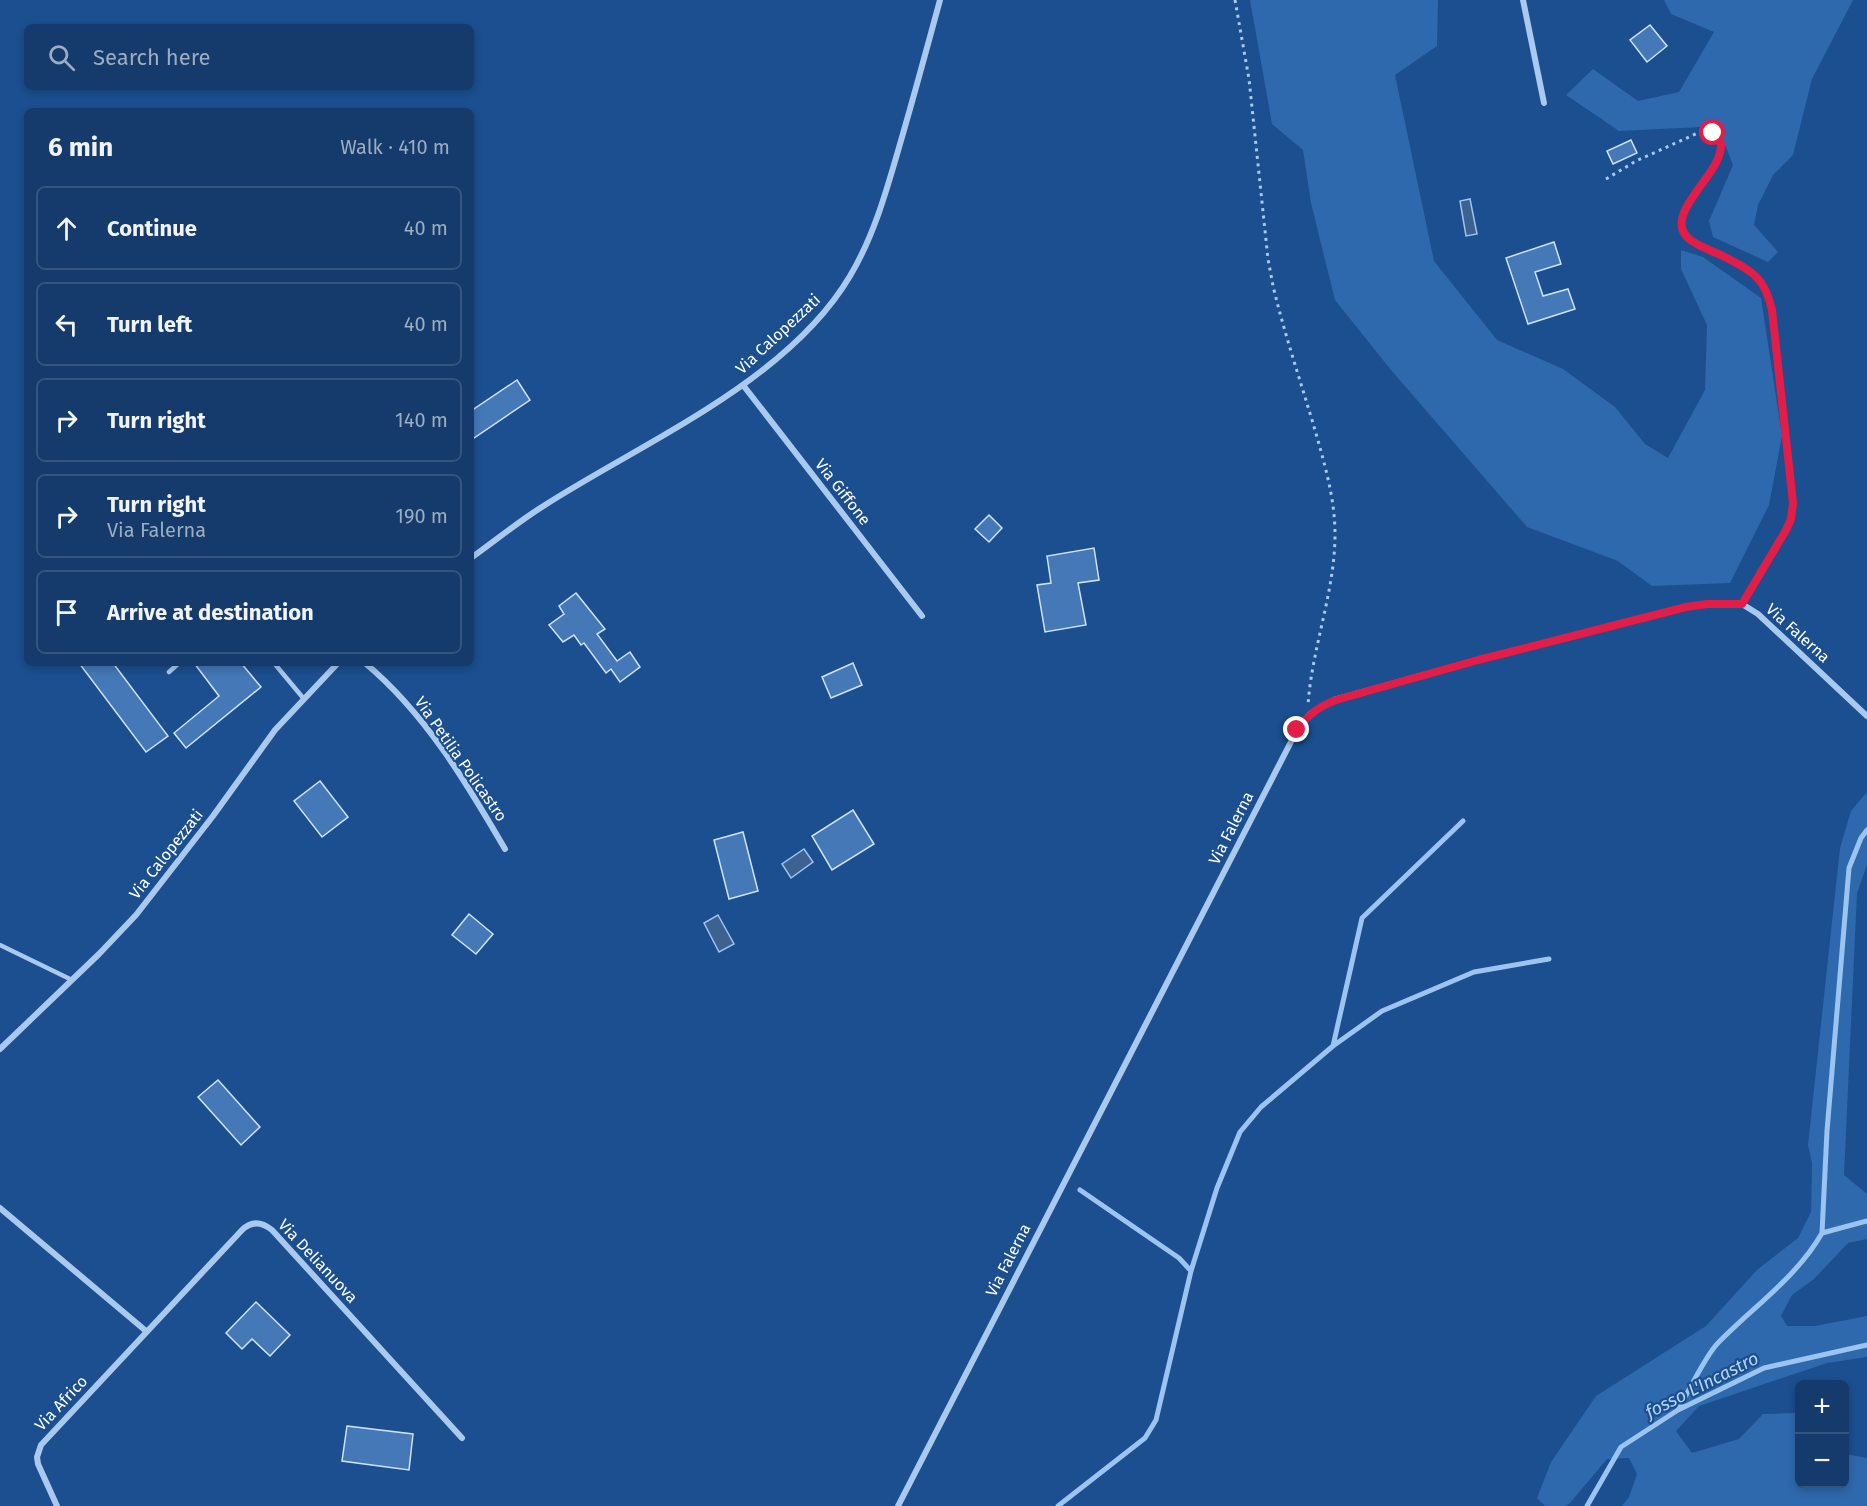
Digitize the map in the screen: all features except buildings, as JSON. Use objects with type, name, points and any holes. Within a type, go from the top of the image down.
[{"type":"street","name":"Via Calopezzati","points":[[474,556],[543,506],[743,386],[780,355],[819,317],[844,286],[879,211],[940,0]]},
{"type":"street","points":[[1523,0],[1544,103]]},
{"type":"street","name":"Via Giffone","points":[[743,386],[922,616]]},
{"type":"street","name":"Via Falerna","points":[[898,1506],[1294,734],[1307,717],[1334,700],[1478,660],[1686,607],[1707,604],[1742,604],[1758,614],[1867,716]]},
{"type":"street","name":"Via Calopezzati","points":[[0,1049],[111,941],[160,886],[263,746],[335,666]]},
{"type":"street","name":"Via Petilia Policastro","points":[[368,666],[398,694],[427,729],[473,795],[505,849]]},
{"type":"street","points":[[0,1208],[146,1331]]},
{"type":"street","name":"Via Delianuova","points":[[146,1331],[242,1230],[250,1224],[261,1223],[272,1230],[462,1438]]},
{"type":"street","name":"Via Africo","points":[[57,1506],[38,1464],[41,1444],[146,1331]]},
{"type":"lane","points":[[169,672],[176,666]]},
{"type":"lane","points":[[276,666],[304,699]]},
{"type":"lane","points":[[0,945],[72,980]]},
{"type":"path","points":[[1235,0],[1249,79],[1268,259],[1273,286],[1328,478],[1333,510],[1335,530],[1333,561],[1314,651],[1307,717]]},
{"type":"path","points":[[1606,179],[1636,161],[1700,132],[1713,133],[1721,144],[1720,160],[1687,207],[1682,216],[1682,228],[1690,239],[1751,272],[1764,284],[1772,310],[1793,503],[1791,519],[1786,530],[1742,604]]},
{"type":"shaded area","points":[[1250,0],[1438,0],[1437,46],[1395,75],[1434,261],[1497,340],[1563,369],[1615,407],[1645,444],[1668,458],[1705,390],[1707,325],[1681,269],[1681,250],[1703,257],[1761,298],[1782,436],[1769,505],[1730,583],[1652,586],[1618,561],[1527,527],[1391,370],[1335,300],[1311,203],[1303,150],[1272,124]]},
{"type":"shaded area","points":[[1664,0],[1853,0],[1812,79],[1793,155],[1773,175],[1758,205],[1754,225],[1778,252],[1768,262],[1713,237],[1709,221],[1733,165],[1724,142],[1714,130],[1701,127],[1619,131],[1566,95],[1593,69],[1638,101],[1679,92],[1714,32],[1671,14]]},
{"type":"shaded area","points":[[1470,199],[1477,234],[1466,236],[1460,201]]},
{"type":"shaded area","points":[[1867,792],[1867,865],[1857,893],[1844,1175],[1867,1194],[1867,1239],[1848,1243],[1814,1279],[1792,1295],[1781,1316],[1787,1326],[1815,1326],[1867,1316],[1867,1357],[1827,1363],[1699,1406],[1676,1431],[1692,1453],[1739,1439],[1763,1414],[1795,1413],[1795,1488],[1849,1488],[1849,1455],[1867,1458],[1867,1506],[1622,1506],[1629,1497],[1637,1474],[1629,1458],[1607,1459],[1570,1503],[1565,1506],[1545,1506],[1537,1498],[1551,1462],[1596,1396],[1706,1326],[1757,1270],[1798,1238],[1811,1212],[1812,1163],[1808,1145],[1840,848],[1851,811]]},
{"type":"shaded area","points":[[804,849],[813,862],[791,878],[782,864]]},
{"type":"shaded area","points":[[718,915],[734,944],[719,952],[704,923]]},
{"type":"waterway","points":[[1333,1046],[1362,918],[1463,821]]},
{"type":"waterway","points":[[1678,1410],[1713,1349],[1788,1277],[1812,1249],[1822,1233],[1827,1131],[1849,868],[1861,838],[1867,830]]},
{"type":"waterway","points":[[1058,1506],[1145,1438],[1156,1420],[1191,1271],[1217,1188],[1240,1132],[1261,1107],[1333,1046],[1382,1011],[1474,972],[1549,959]]},
{"type":"waterway","points":[[1080,1190],[1179,1258],[1191,1271]]},
{"type":"waterway","points":[[1822,1233],[1867,1221]]},
{"type":"waterway","name":"fosso L'Incastro","points":[[1587,1506],[1621,1447],[1678,1410],[1764,1368],[1867,1345]]},
{"type":"route","points":[[1297,730],[1314,711],[1343,698],[1478,660],[1686,607],[1707,604],[1742,604],[1786,530],[1791,519],[1793,503],[1772,310],[1764,284],[1751,272],[1690,239],[1682,228],[1682,216],[1687,207],[1720,160],[1721,144],[1713,133]]}]
